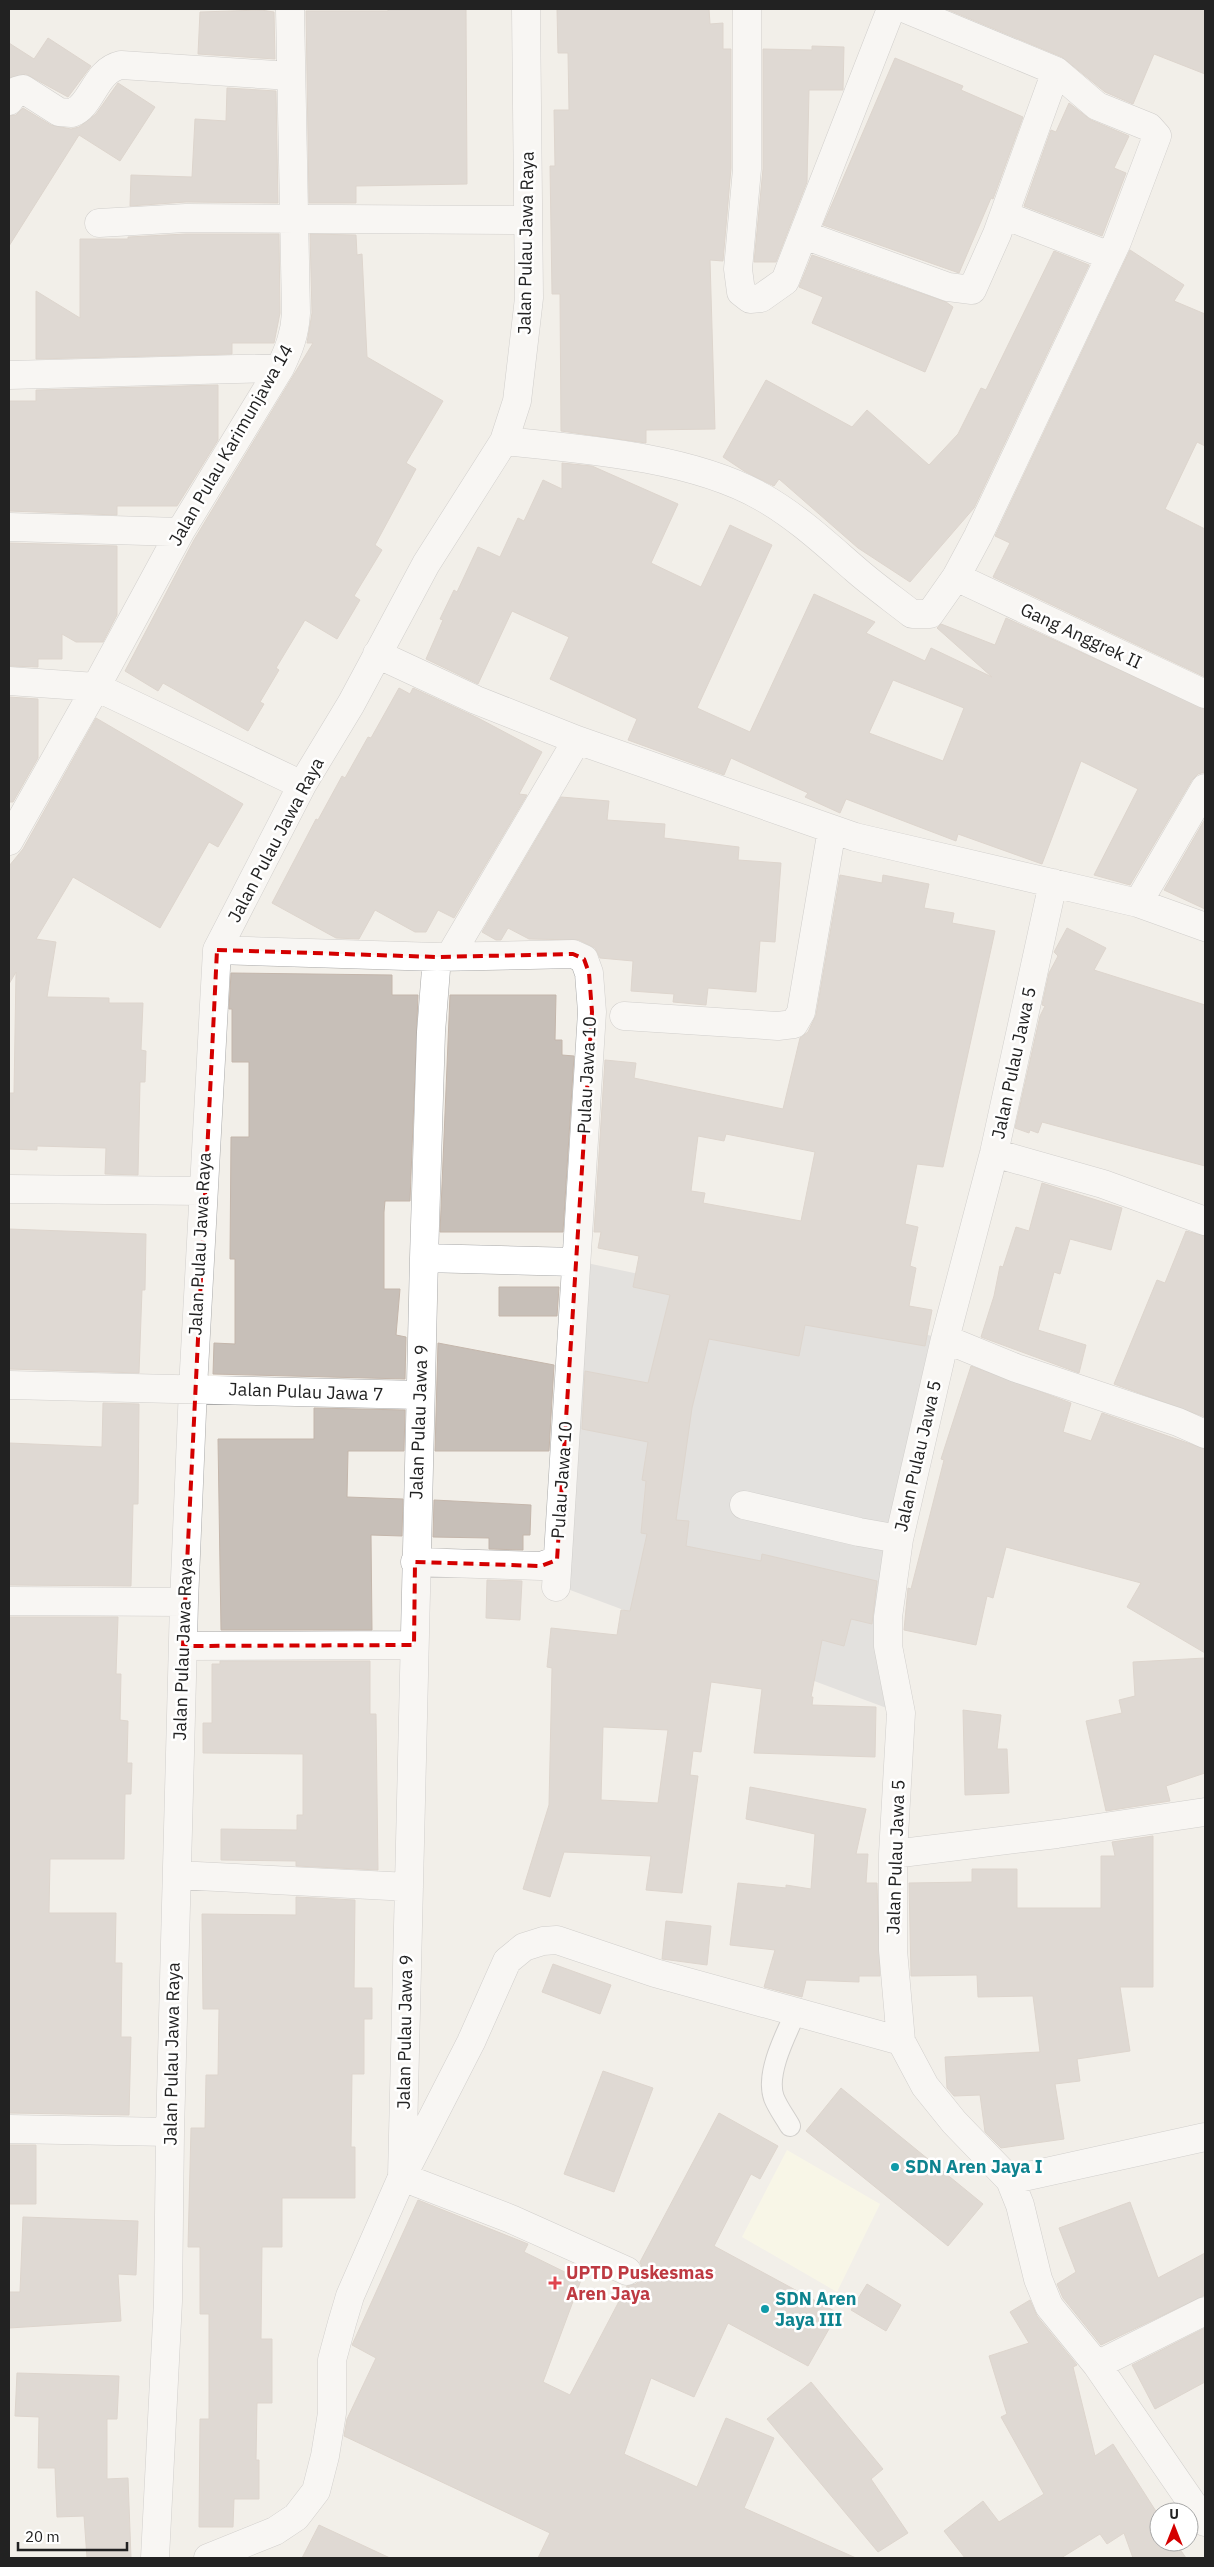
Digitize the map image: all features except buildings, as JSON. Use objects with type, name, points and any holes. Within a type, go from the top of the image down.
[{"type":"street","name":"Jalan Pulau Karimunjawa 14","points":[[9,841],[96,687],[180,532],[280,368],[290,346],[295,328],[290,9]]},
{"type":"street","name":"Jalan Pulau Jawa Raya","points":[[154,2558],[168,2301],[170,2132],[184,1602],[192,1388],[217,950],[302,785],[351,704],[426,564],[504,441],[517,401],[529,298],[526,9]]},
{"type":"street","points":[[747,9],[747,169],[738,269],[741,292],[750,299],[761,298],[785,281],[891,9]]},
{"type":"street","points":[[504,441],[582,449],[661,462],[724,480],[762,497],[806,527],[912,614],[930,614],[956,577],[978,536],[1128,217],[1157,136],[1149,127],[1097,106],[1056,72],[906,9]]},
{"type":"street","points":[[9,101],[16,91],[23,90],[59,112],[72,113],[81,106],[106,72],[121,65],[291,76]]},
{"type":"street","points":[[804,235],[948,287],[969,292],[997,234],[1056,72]]},
{"type":"street","points":[[1004,215],[1110,256]]},
{"type":"street","points":[[99,223],[186,218],[527,220]]},
{"type":"street","points":[[9,374],[280,368]]},
{"type":"street","points":[[9,527],[180,532]]},
{"type":"street","name":"Gang Anggrek II","points":[[956,577],[1205,694]]},
{"type":"street","points":[[377,654],[476,700],[577,740],[855,837],[1138,903],[1205,927]]},
{"type":"street","points":[[9,681],[96,687],[302,785]]},
{"type":"street","points":[[443,956],[577,740]]},
{"type":"street","points":[[1138,903],[1205,788]]},
{"type":"street","points":[[624,1016],[778,1026],[794,1024],[801,1012],[832,828]]},
{"type":"street","name":"Jalan Pulau Jawa 5","points":[[902,2041],[893,1950],[893,1854],[902,1713],[888,1646],[888,1617],[899,1539],[945,1339],[994,1153],[1053,882]]},
{"type":"street","name":"Pulau Jawa 10","points":[[217,950],[443,956],[573,954],[584,959],[589,972],[592,1012],[556,1574],[541,1566],[415,1562]]},
{"type":"street","name":"Jalan Pulau Jawa 9","points":[[402,2177],[415,1562],[431,1032],[443,956]]},
{"type":"street","points":[[994,1153],[1103,1184],[1205,1221]]},
{"type":"street","points":[[9,1189],[203,1192]]},
{"type":"street","points":[[424,1258],[576,1262]]},
{"type":"street","points":[[945,1339],[1016,1368],[1178,1422],[1205,1434]]},
{"type":"street","name":"Jalan Pulau Jawa 7","points":[[9,1386],[192,1388],[420,1395]]},
{"type":"street","points":[[744,1505],[860,1532],[899,1539]]},
{"type":"street","points":[[9,1601],[184,1602]]},
{"type":"street","points":[[183,1646],[414,1645]]},
{"type":"street","points":[[893,1854],[1057,1834],[1205,1812]]},
{"type":"street","points":[[177,1875],[409,1887]]},
{"type":"street","points":[[208,2558],[275,2531],[296,2517],[316,2491],[325,2456],[332,2413],[332,2360],[342,2323],[350,2296],[402,2177],[471,2042],[507,1961],[524,1947],[543,1941],[557,1940],[655,1973],[902,2041],[925,2086],[954,2122],[1010,2180],[1020,2205],[1038,2278],[1049,2306],[1097,2365],[1205,2522]]},
{"type":"street","points":[[9,2129],[170,2132]]},
{"type":"street","points":[[1010,2180],[1205,2137]]},
{"type":"street","points":[[402,2177],[511,2219],[626,2271]]},
{"type":"street","points":[[1097,2365],[1205,2311]]},
{"type":"lane","points":[[790,2126],[774,2097],[774,2070],[778,2051],[796,2012]]},
{"type":"highlighted area","points":[[217,950],[437,957],[573,954],[584,959],[589,973],[592,1012],[557,1560],[541,1566],[415,1562],[414,1645],[183,1646]]},
{"type":"shaded area","points":[[582,1262],[942,1338],[897,1538],[900,1713],[562,1587]]},
{"type":"shaded area","points":[[787,2150],[880,2204],[837,2292],[742,2237]]},
{"type":"place","name":"SDN Aren Jaya I","points":[[895,2167]]},
{"type":"place","name":"UPTD Puskesmas Aren Jaya","points":[[555,2283]]},
{"type":"place","name":"SDN Aren Jaya III","points":[[765,2309]]}]
